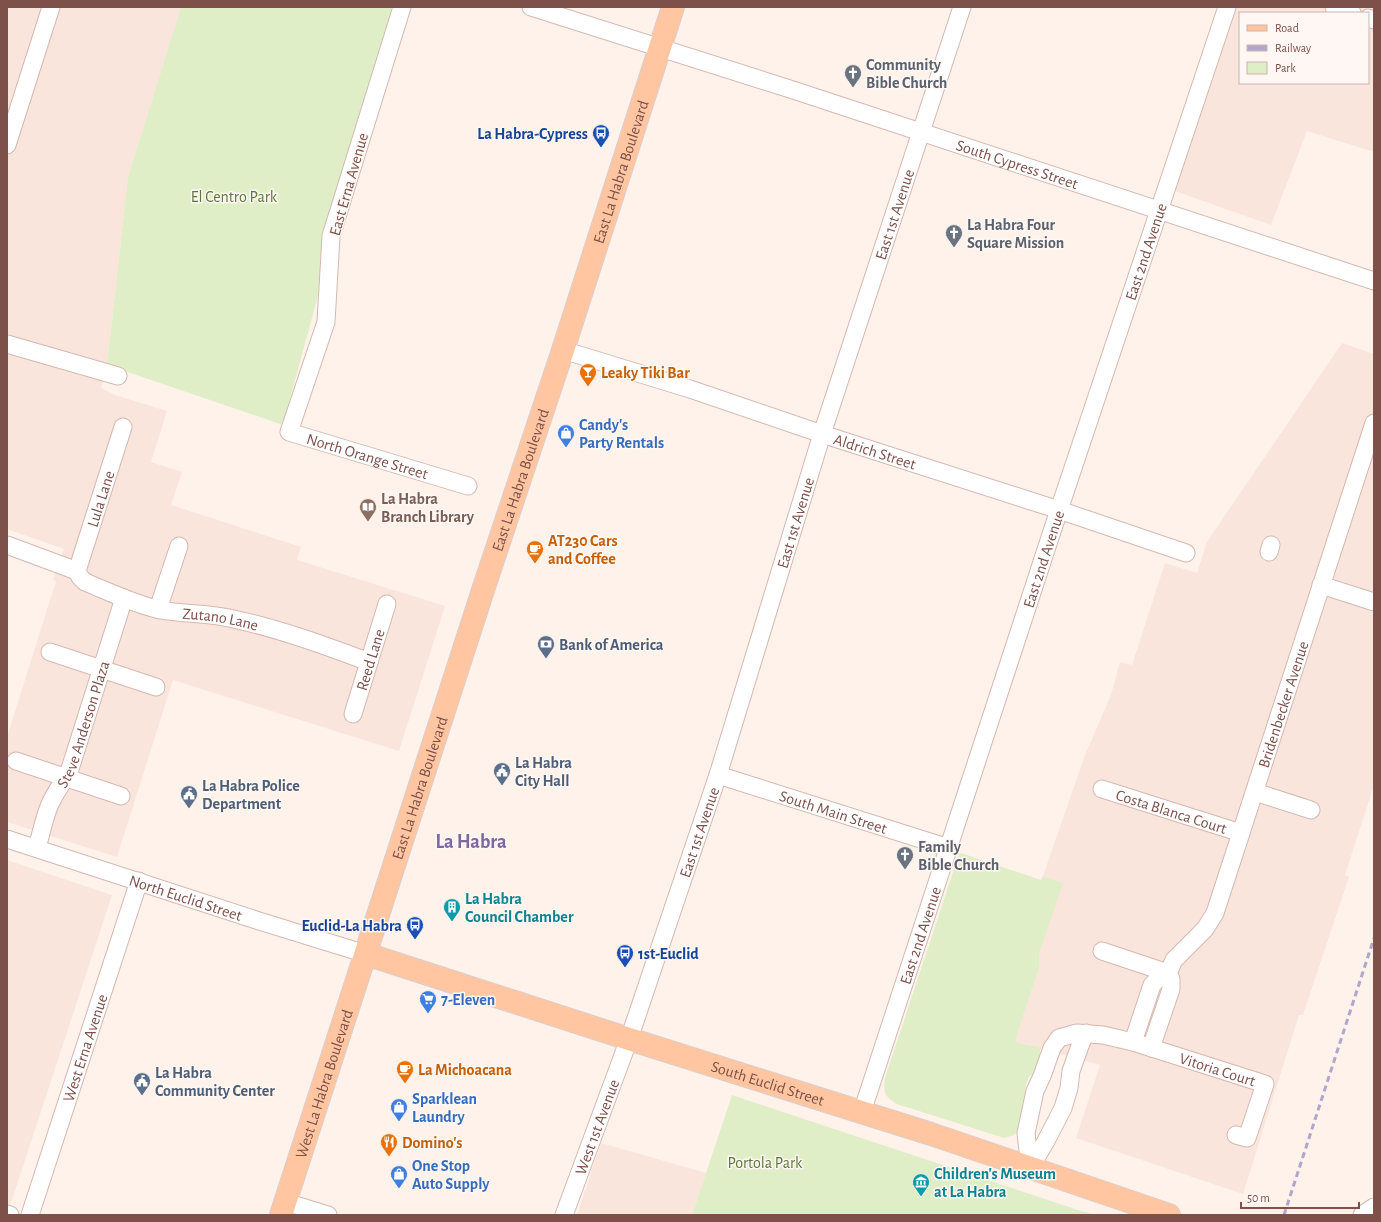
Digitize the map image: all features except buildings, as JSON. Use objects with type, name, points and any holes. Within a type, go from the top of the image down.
[{"type":"main road","name":"East La Habra Boulevard","points":[[366,954],[504,524],[563,350],[673,7]]},
{"type":"main road","name":"South Euclid Street","points":[[366,954],[931,1134],[1169,1215]]},
{"type":"main road","name":"West La Habra Boulevard","points":[[284,1208],[366,954]]},
{"type":"street","points":[[7,145],[51,7]]},
{"type":"street","name":"East Erna Avenue","points":[[289,432],[326,322],[331,236],[402,7]]},
{"type":"street","name":"South Cypress Street","points":[[531,7],[790,89],[1374,281]]},
{"type":"street","name":"East 1st Avenue","points":[[629,1039],[718,775],[822,434],[962,7]]},
{"type":"street","name":"East 2nd Avenue","points":[[862,1112],[1158,210],[1227,7]]},
{"type":"street","points":[[1334,7],[1349,12]]},
{"type":"street","points":[[7,344],[118,376]]},
{"type":"street","name":"Aldrich Street","points":[[563,350],[690,389],[822,434],[1059,510],[1186,553]]},
{"type":"street","name":"Bridenbecker Avenue","points":[[1133,1042],[1152,985],[1161,976],[1168,973],[1174,960],[1206,929],[1215,913],[1374,423]]},
{"type":"street","name":"Lula Lane","points":[[77,571],[123,427]]},
{"type":"street","name":"North Orange Street","points":[[289,432],[468,486]]},
{"type":"street","points":[[7,545],[77,571]]},
{"type":"street","points":[[158,609],[179,546]]},
{"type":"street","name":"Zutano Lane","points":[[77,571],[80,577],[86,582],[124,598],[158,609],[182,614],[227,618],[257,625],[369,662]]},
{"type":"street","points":[[1321,585],[1374,602]]},
{"type":"street","name":"Steve Anderson Plaza","points":[[37,848],[50,805],[58,787],[66,778],[70,769],[124,598]]},
{"type":"street","name":"Reed Lane","points":[[352,714],[387,604]]},
{"type":"street","points":[[50,652],[156,687]]},
{"type":"street","points":[[16,761],[120,796]]},
{"type":"street","name":"South Main Street","points":[[718,775],[949,848]]},
{"type":"street","name":"Costa Blanca Court","points":[[1102,789],[1241,833]]},
{"type":"street","points":[[1255,792],[1311,810]]},
{"type":"street","name":"North Euclid Street","points":[[7,839],[366,954]]},
{"type":"street","name":"West Erna Avenue","points":[[30,1215],[139,882]]},
{"type":"street","points":[[1030,1168],[1026,1133],[1035,1091],[1052,1048],[1058,1038],[1076,1033],[1086,1033],[1103,1035],[1151,1048],[1171,989],[1171,979],[1168,973],[1102,951]]},
{"type":"street","points":[[1030,1168],[1063,1108],[1069,1088],[1071,1070],[1086,1033]]},
{"type":"street","name":"West 1st Avenue","points":[[564,1215],[629,1039]]},
{"type":"street","name":"Vitoria Court","points":[[1151,1048],[1265,1084],[1247,1138],[1236,1135]]},
{"type":"street","points":[[284,1208],[328,1215]]},
{"type":"street","points":[[1362,1215],[1374,1208]]},
{"type":"shaded area","points":[[7,7],[181,7],[128,177],[107,365],[101,388],[115,395],[167,411],[151,462],[182,472],[171,505],[301,547],[297,560],[445,606],[399,751],[173,680],[117,857],[7,822],[7,737],[56,581],[53,580],[64,549],[7,529]]},
{"type":"shaded area","points":[[1234,7],[1374,7],[1374,152],[1307,131],[1271,225],[1175,191]]},
{"type":"shaded area","points":[[1342,343],[1374,354],[1374,785],[1345,875],[1349,877],[1303,1015],[1299,1015],[1243,1194],[1076,1138],[1100,1065],[1016,1042],[1016,1038],[1039,968],[1039,954],[1062,883],[1043,876],[1085,755],[1111,695],[1120,662],[1132,665],[1165,563],[1197,573],[1207,542]]},
{"type":"shaded area","points":[[7,860],[112,895],[7,1215]]},
{"type":"shaded area","points":[[601,1143],[706,1173],[692,1215],[577,1215]]},
{"type":"green space","name":"El Centro Park","points":[[181,7],[396,7],[283,425],[107,365],[128,177]]},
{"type":"green space","points":[[961,853],[1041,880],[1043,876],[1063,883],[1039,954],[1039,968],[1016,1038],[1016,1042],[1041,1048],[1036,1071],[1029,1077],[1026,1084],[1022,1125],[1014,1135],[1004,1138],[897,1104],[889,1099],[884,1091],[885,1078],[959,854]]},
{"type":"green space","name":"Portola Park","points":[[732,1095],[1075,1209],[1095,1215],[692,1215]]},
{"type":"railway","points":[[1284,1215],[1374,938]]},
{"type":"place","name":"Community Bible Church","points":[[853,88]]},
{"type":"place","name":"La Habra-Cypress","points":[[601,148]]},
{"type":"place","name":"La Habra Four Square Mission","points":[[954,248]]},
{"type":"place","name":"Leaky Tiki Bar","points":[[588,387]]},
{"type":"place","name":"Candy's Party Rentals","points":[[566,448]]},
{"type":"place","name":"La Habra Branch Library","points":[[368,522]]},
{"type":"place","name":"AT230 Cars and Coffee","points":[[535,564]]},
{"type":"place","name":"Bank of America","points":[[546,659]]},
{"type":"place","name":"La Habra City Hall","points":[[502,786]]},
{"type":"place","name":"La Habra Police Department","points":[[189,809]]},
{"type":"place","name":"Family Bible Church","points":[[905,870]]},
{"type":"place","name":"La Habra Council Chamber","points":[[452,922]]},
{"type":"place","name":"Euclid-La Habra","points":[[415,940]]},
{"type":"place","name":"1st-Euclid","points":[[625,968]]},
{"type":"place","name":"7-Eleven","points":[[428,1014]]},
{"type":"place","name":"La Michoacana","points":[[405,1084]]},
{"type":"place","name":"La Habra Community Center","points":[[142,1096]]},
{"type":"place","name":"Sparklean Laundry","points":[[399,1122]]},
{"type":"place","name":"Domino's","points":[[389,1157]]},
{"type":"place","name":"One Stop Auto Supply","points":[[399,1189]]},
{"type":"place","name":"Children's Museum at La Habra","points":[[921,1197]]},
{"type":"district","name":"La Habra","points":[[471,841]]}]
